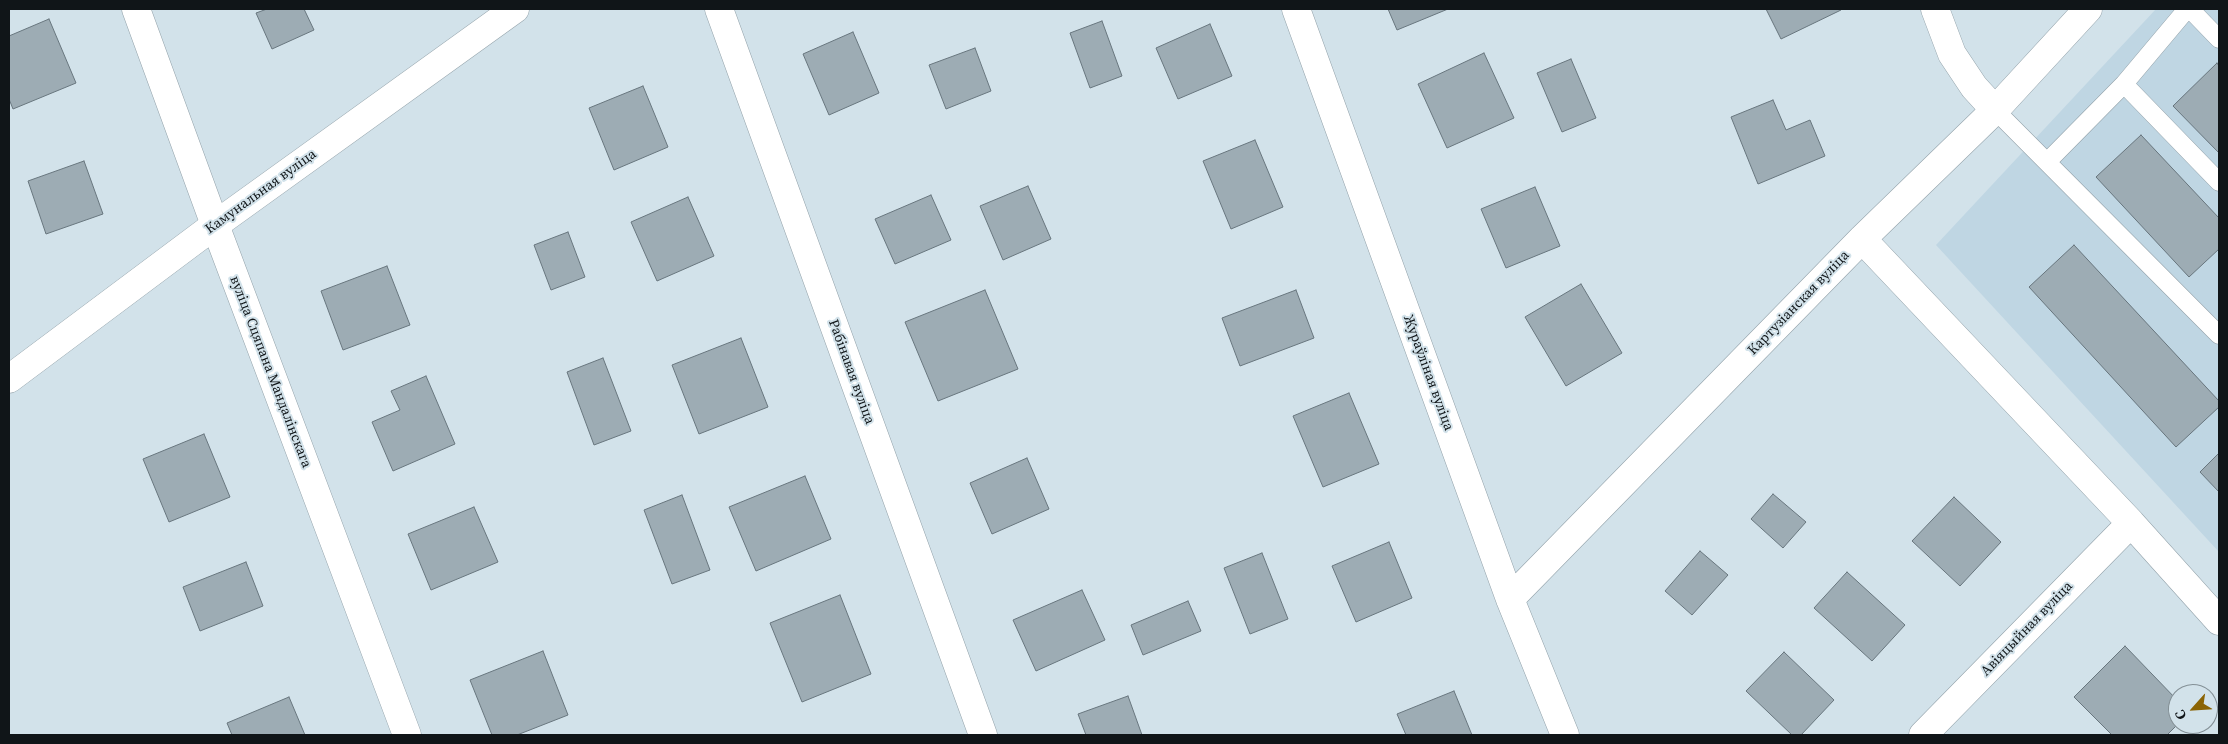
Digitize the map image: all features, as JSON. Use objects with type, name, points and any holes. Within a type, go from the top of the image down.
[{"type":"street","name":"вуліца Сцяпана Мандалінскага","points":[[136,9],[215,225],[407,735]]},
{"type":"street","name":"Камунальная вуліца","points":[[9,379],[215,225],[515,9]]},
{"type":"street","name":"Рабінавая вуліца","points":[[719,9],[983,735]]},
{"type":"street","name":"Жураўліная вуліца","points":[[1296,9],[1510,599],[1565,735]]},
{"type":"street","points":[[1935,9],[1952,54],[1974,87],[1995,110]]},
{"type":"street","name":"Картузіанская вуліца","points":[[1510,599],[1862,240],[1995,110],[2088,9]]},
{"type":"street","points":[[1862,240],[2131,523],[2219,621]]},
{"type":"street","name":"Авіяцыйная вуліца","points":[[1923,735],[2131,523]]},
{"type":"lane","points":[[2047,162],[2124,84],[2189,9],[2219,39]]},
{"type":"lane","points":[[2124,84],[2219,182]]},
{"type":"lane","points":[[1995,110],[2219,334]]},
{"type":"shaded area","points":[[2156,9],[2219,9],[2219,552],[1936,245]]},
{"type":"building","points":[[267,9],[304,9],[314,30],[272,49],[256,13]]},
{"type":"building","points":[[1388,9],[1448,9],[1397,30]]},
{"type":"building","points":[[1766,9],[1841,9],[1841,10],[1781,39]]},
{"type":"building","points":[[49,19],[76,83],[13,109],[9,99],[9,36]]},
{"type":"building","points":[[1102,21],[1122,76],[1090,88],[1070,33]]},
{"type":"building","points":[[1210,24],[1232,76],[1178,99],[1156,48]]},
{"type":"building","points":[[853,32],[879,93],[829,115],[803,54]]},
{"type":"building","points":[[975,48],[991,91],[946,109],[929,65]]},
{"type":"building","points":[[1484,53],[1514,118],[1447,148],[1418,84]]},
{"type":"building","points":[[1571,59],[1596,118],[1562,132],[1537,73]]},
{"type":"building","points":[[2217,63],[2219,66],[2219,153],[2173,106]]},
{"type":"building","points":[[643,86],[668,147],[614,170],[589,108]]},
{"type":"building","points":[[1773,100],[1786,130],[1810,120],[1825,156],[1758,184],[1731,117]]},
{"type":"building","points":[[2141,135],[2219,218],[2219,249],[2189,277],[2096,177]]},
{"type":"building","points":[[1255,140],[1283,207],[1231,229],[1203,161]]},
{"type":"building","points":[[84,161],[103,214],[46,234],[28,181]]},
{"type":"building","points":[[1028,186],[1051,239],[1003,260],[980,206]]},
{"type":"building","points":[[1535,187],[1560,246],[1506,268],[1481,209]]},
{"type":"building","points":[[931,195],[951,240],[895,264],[875,219]]},
{"type":"building","points":[[688,197],[714,256],[657,281],[631,222]]},
{"type":"building","points":[[568,232],[585,277],[551,290],[534,245]]},
{"type":"building","points":[[2074,245],[2219,401],[2219,407],[2176,447],[2029,287]]},
{"type":"building","points":[[387,266],[410,325],[343,350],[321,291]]},
{"type":"building","points":[[1581,284],[1622,353],[1566,386],[1525,317]]},
{"type":"building","points":[[985,290],[1018,369],[938,401],[905,322]]},
{"type":"building","points":[[1296,290],[1314,338],[1240,366],[1222,318]]},
{"type":"building","points":[[741,338],[768,407],[699,434],[672,365]]},
{"type":"building","points":[[603,358],[631,431],[594,445],[567,372]]},
{"type":"building","points":[[426,376],[455,444],[393,471],[372,422],[400,410],[391,391]]},
{"type":"building","points":[[1349,393],[1379,464],[1323,487],[1293,416]]},
{"type":"building","points":[[204,434],[230,497],[169,522],[143,459]]},
{"type":"building","points":[[2219,453],[2219,492],[2200,472]]},
{"type":"building","points":[[1027,458],[1049,509],[992,534],[970,483]]},
{"type":"building","points":[[805,476],[831,539],[756,571],[729,507]]},
{"type":"building","points":[[1773,494],[1806,522],[1783,548],[1751,519]]},
{"type":"building","points":[[682,495],[710,570],[672,584],[644,510]]},
{"type":"building","points":[[1954,497],[2001,542],[1960,586],[1912,541]]},
{"type":"building","points":[[474,507],[498,562],[431,590],[408,534]]},
{"type":"building","points":[[1389,542],[1412,598],[1356,622],[1332,566]]},
{"type":"building","points":[[1700,551],[1728,575],[1692,615],[1665,591]]},
{"type":"building","points":[[1262,553],[1288,619],[1250,634],[1224,568]]},
{"type":"building","points":[[246,562],[263,606],[200,631],[183,587]]},
{"type":"building","points":[[1847,572],[1905,625],[1872,661],[1814,608]]},
{"type":"building","points":[[1082,590],[1105,640],[1036,671],[1013,620]]},
{"type":"building","points":[[840,595],[871,674],[802,702],[770,623]]},
{"type":"building","points":[[1188,601],[1201,631],[1143,655],[1131,625]]},
{"type":"building","points":[[2125,646],[2168,691],[2168,734],[2112,735],[2074,697]]},
{"type":"building","points":[[543,651],[568,715],[517,735],[492,735],[470,680]]},
{"type":"building","points":[[1784,652],[1834,700],[1801,735],[1792,735],[1746,691]]},
{"type":"building","points":[[1454,691],[1472,735],[1406,735],[1397,714]]},
{"type":"building","points":[[1128,696],[1142,735],[1086,735],[1078,714]]},
{"type":"building","points":[[289,697],[305,735],[232,735],[227,723]]}]
